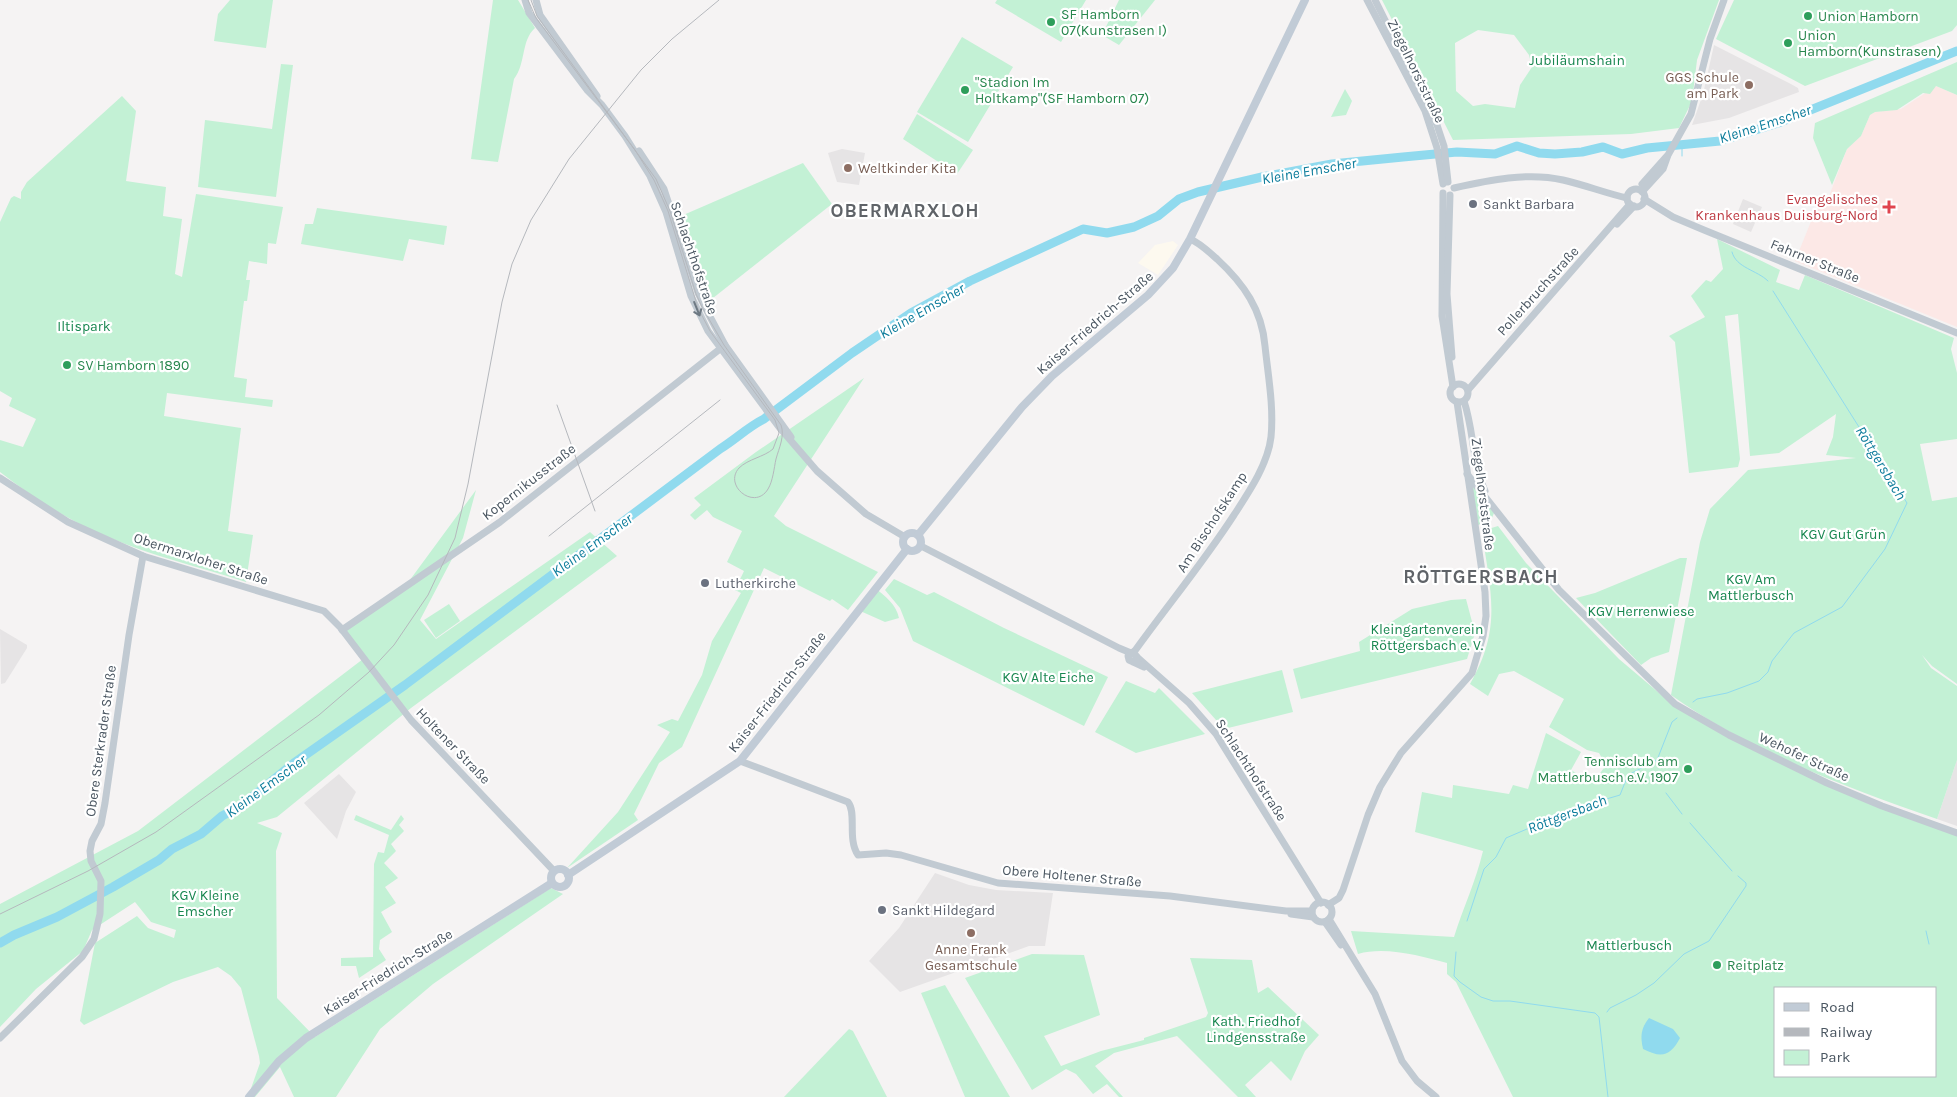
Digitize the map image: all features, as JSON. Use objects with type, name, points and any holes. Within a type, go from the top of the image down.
[{"type":"main road","name":"Kaiser-Friedrich-Straße","points":[[918,534],[1022,407],[1052,376],[1155,289],[1172,268],[1190,239],[1305,0]]},
{"type":"main road","points":[[912,533],[918,534],[922,540],[921,546],[916,551],[906,549],[903,542],[905,537],[912,533]]},
{"type":"main road","name":"Kaiser-Friedrich-Straße","points":[[568,875],[740,760],[906,549]]},
{"type":"main road","points":[[562,870],[568,875],[568,883],[564,886],[559,887],[552,883],[554,872],[562,870]]},
{"type":"main road","name":"Kaiser-Friedrich-Straße","points":[[249,1097],[279,1061],[306,1038],[552,883]]},
{"type":"street","name":"Schlachthofstraße","points":[[525,0],[529,13],[587,90],[602,105]]},
{"type":"street","name":"Schlachthofstraße","points":[[536,0],[540,15],[602,105],[625,136],[638,149],[664,189],[698,294],[723,347],[802,454],[830,484],[850,502],[877,521],[905,537]]},
{"type":"street","name":"Ziegelhorststraße","points":[[1367,0],[1425,111],[1441,147]]},
{"type":"street","name":"Ziegelhorststraße","points":[[1375,0],[1437,125],[1446,183],[1442,316],[1461,387],[1467,397],[1461,401]]},
{"type":"street","points":[[1446,183],[1454,188],[1502,178],[1546,178],[1562,180],[1630,201],[1642,196],[1679,138],[1691,114],[1710,39],[1724,0]]},
{"type":"street","name":"Ziegelhorststraße","points":[[1446,194],[1454,188]]},
{"type":"street","points":[[1630,201],[1633,189],[1642,196]]},
{"type":"street","name":"Fahrner Straße","points":[[1642,196],[1664,212],[1708,232],[1957,333]]},
{"type":"street","name":"Pollerbruchstraße","points":[[1461,387],[1484,369],[1610,229],[1630,201]]},
{"type":"street","name":"Am Bischofskamp","points":[[1133,656],[1204,561],[1241,505],[1254,483],[1270,438],[1271,418],[1264,335],[1257,309],[1246,290],[1227,269],[1190,239]]},
{"type":"street","name":"Kopernikusstraße","points":[[342,630],[500,522],[723,347]]},
{"type":"street","name":"Ziegelhorststraße","points":[[1461,387],[1451,397],[1461,401]]},
{"type":"street","name":"Ziegelhorststraße","points":[[1312,914],[1339,898],[1368,815],[1380,787],[1402,753],[1472,673],[1481,650],[1486,616],[1485,602],[1467,474],[1461,401]]},
{"type":"street","points":[[1461,401],[1470,424],[1477,473],[1488,498]]},
{"type":"street","points":[[1467,474],[1488,498]]},
{"type":"street","name":"Obermarxloher Straße","points":[[0,478],[68,522],[143,556],[318,608],[331,617],[342,630]]},
{"type":"street","name":"Wehofer Straße","points":[[1488,498],[1559,590],[1651,683],[1675,704],[1789,765],[1882,806],[1957,833]]},
{"type":"street","name":"Schlachthofstraße","points":[[921,546],[1133,656],[1189,703],[1216,734],[1324,906]]},
{"type":"street","name":"Obere Sterkrader Straße","points":[[0,1038],[86,952],[98,926],[101,907],[101,881],[92,861],[90,851],[92,840],[101,824],[106,803],[129,636],[143,556]]},
{"type":"street","name":"Holtener Straße","points":[[342,630],[396,702],[554,872]]},
{"type":"street","name":"Obere Holtener Straße","points":[[740,760],[850,804],[852,841],[858,855],[886,853],[901,855],[998,883],[1170,896],[1312,914]]},
{"type":"street","points":[[1324,906],[1327,920],[1375,994],[1402,1061],[1417,1081],[1436,1097]]},
{"type":"street","points":[[1312,914],[1318,922],[1327,920]]},
{"type":"shaded area","name":"GGS Schule am Park","points":[[1714,45],[1789,83],[1798,88],[1799,92],[1729,118],[1692,125],[1703,94]]},
{"type":"shaded area","name":"Evangelisches Krankenhaus Duisburg-Nord","points":[[1936,86],[1957,95],[1957,327],[1795,261],[1816,209],[1826,204],[1847,149],[1861,136],[1870,115],[1875,112],[1901,109]]},
{"type":"shaded area","name":"Weltkinder Kita","points":[[842,149],[865,153],[859,185],[837,182],[828,153]]},
{"type":"shaded area","points":[[1743,199],[1762,207],[1751,232],[1733,224]]},
{"type":"shaded area","points":[[1173,241],[1178,245],[1158,275],[1138,263],[1155,245]]},
{"type":"shaded area","points":[[0,629],[27,645],[27,648],[5,683],[1,684]]},
{"type":"shaded area","points":[[1957,760],[1957,826],[1937,819]]},
{"type":"shaded area","points":[[339,774],[356,792],[346,811],[337,839],[304,803]]},
{"type":"shaded area","name":"Anne Frank Gesamtschule","points":[[935,873],[969,885],[996,890],[1053,893],[1045,946],[1029,946],[900,992],[869,961],[899,928]]},
{"type":"green space","points":[[230,0],[273,0],[266,48],[214,41],[218,14]]},
{"type":"green space","points":[[493,0],[518,0],[535,28],[525,45],[518,73],[514,79],[498,162],[471,159]]},
{"type":"green space","name":"SF Hamborn 07(Kunstrasen I)","points":[[997,0],[1086,0],[1061,42],[995,3]]},
{"type":"green space","points":[[1119,0],[1155,0],[1119,45],[1102,35]]},
{"type":"green space","name":"Jubiläumshain","points":[[1382,0],[1719,0],[1697,60],[1692,101],[1679,128],[1631,134],[1453,140]],"holes":[[[1478,30],[1514,35],[1529,55],[1532,67],[1520,85],[1515,108],[1485,104],[1473,106],[1456,91],[1455,43]]]},
{"type":"green space","points":[[1734,0],[1957,0],[1957,25],[1952,31],[1805,86],[1716,39]]},
{"type":"green space","name":"\"Stadion Im Holtkamp\"(SF Hamborn 07)","points":[[962,37],[1013,67],[968,142],[917,112]]},
{"type":"green space","points":[[1957,62],[1957,95],[1936,86],[1930,94],[1923,93],[1897,110],[1875,112],[1870,115],[1861,136],[1847,149],[1832,185],[1813,138],[1815,123]]},
{"type":"green space","points":[[281,64],[293,65],[276,197],[198,187],[205,120],[272,129]]},
{"type":"green space","points":[[1345,89],[1352,101],[1346,115],[1331,117]]},
{"type":"green space","name":"Iltispark","points":[[122,96],[136,111],[126,181],[166,187],[163,216],[182,219],[175,274],[182,277],[196,194],[283,207],[276,244],[268,243],[267,264],[249,261],[246,280],[250,280],[247,301],[244,301],[234,377],[247,379],[245,397],[273,400],[272,407],[167,393],[164,416],[241,428],[228,531],[253,535],[246,582],[142,550],[94,531],[52,508],[0,472],[0,440],[23,447],[36,419],[9,406],[12,398],[0,391],[0,222],[11,198],[14,196],[21,199],[21,192],[27,182]]},
{"type":"green space","points":[[917,114],[973,150],[957,174],[903,139]]},
{"type":"green space","points":[[803,163],[832,204],[708,302],[681,216]]},
{"type":"green space","points":[[317,208],[447,226],[444,245],[409,239],[403,261],[301,244],[305,224],[313,224]]},
{"type":"green space","points":[[1717,239],[1780,270],[1776,282],[1799,290],[1805,275],[1954,338],[1951,349],[1957,373],[1957,439],[1920,444],[1932,501],[1957,497],[1957,684],[1932,666],[1922,655],[1931,668],[1957,686],[1957,760],[1937,819],[1834,781],[1766,751],[1733,734],[1671,695],[1700,542],[1710,509],[1748,470],[1856,458],[1826,455],[1833,437],[1836,414],[1779,453],[1750,456],[1738,314],[1725,316],[1740,459],[1738,467],[1689,473],[1675,342],[1669,336],[1705,317],[1691,296],[1706,280],[1711,282],[1723,269]]},
{"type":"green space","points":[[864,378],[774,516],[786,526],[878,572],[848,610],[832,599],[830,601],[764,568],[682,747],[659,763],[634,814],[638,820],[567,868],[618,812],[670,732],[657,725],[672,719],[678,721],[702,675],[712,641],[741,593],[735,590],[744,571],[727,562],[742,531],[713,517],[707,510],[695,520],[690,515],[701,505],[694,498],[756,452]]},
{"type":"green space","points":[[1472,485],[1494,513],[1491,520],[1478,525]]},
{"type":"green space","name":"KGV Kleine Emscher","points":[[476,490],[463,538],[420,620],[436,639],[590,532],[617,556],[411,708],[277,817],[257,823],[282,833],[276,851],[277,998],[315,1037],[551,888],[563,894],[433,984],[380,1029],[336,1097],[294,1097],[280,1067],[255,1097],[248,1097],[260,1063],[259,1056],[241,988],[231,976],[218,967],[173,982],[84,1025],[80,1021],[95,943],[137,916],[148,928],[174,938],[176,930],[151,922],[135,902],[92,930],[83,951],[36,989],[0,1027],[0,904],[138,831],[363,659],[342,630],[404,588]]},
{"type":"green space","name":"Mattlerbusch","points":[[1498,526],[1526,563],[1619,659],[1665,698],[1788,766],[1957,834],[1957,1097],[1513,1097],[1456,982],[1447,974],[1447,963],[1391,951],[1358,954],[1351,931],[1454,937],[1483,851],[1415,832],[1422,792],[1452,798],[1453,785],[1509,794],[1513,785],[1528,789],[1546,733],[1581,752],[1571,770],[1593,783],[1606,765],[1599,753],[1587,750],[1549,727],[1564,699],[1514,671],[1499,674],[1488,696],[1470,684],[1487,645],[1491,609],[1482,531]]},
{"type":"green space","name":"KGV Herrenwiese","points":[[1680,558],[1687,558],[1669,652],[1651,658],[1641,665],[1576,598],[1595,593]]},
{"type":"green space","name":"KGV Alte Eiche","points":[[894,579],[927,595],[934,592],[1004,628],[1108,677],[1084,726],[913,641],[900,608],[885,590]]},
{"type":"green space","points":[[875,588],[893,605],[899,618],[885,622],[858,610]]},
{"type":"green space","name":"Kleingartenverein Röttgersbach e. V.","points":[[1466,599],[1475,633],[1467,659],[1301,699],[1293,669],[1360,651],[1359,642],[1412,609],[1451,600]]},
{"type":"green space","points":[[449,604],[460,621],[436,638],[424,620]]},
{"type":"green space","points":[[1282,670],[1293,712],[1224,729],[1192,693]]},
{"type":"green space","name":"KGV Alte Eiche","points":[[1126,681],[1155,693],[1159,688],[1205,734],[1136,753],[1095,732]]},
{"type":"green space","points":[[356,815],[391,830],[401,815],[404,819],[399,825],[404,831],[391,844],[396,851],[384,863],[398,878],[385,887],[396,903],[381,912],[392,932],[380,940],[379,949],[386,960],[359,978],[356,966],[341,966],[341,958],[373,957],[374,864],[378,852],[384,853],[389,835],[354,820]]},
{"type":"green space","name":"Kath. Friedhof Lindgensstraße","points":[[1032,954],[1084,955],[1100,1015],[1044,1036],[1061,1066],[1101,1051],[1144,1040],[1144,1038],[1206,1017],[1208,1013],[1190,958],[1252,960],[1258,993],[1268,987],[1319,1035],[1305,1051],[1291,1081],[1271,1061],[1245,1085],[1256,1097],[1238,1097],[1177,1036],[1114,1053],[1095,1066],[1123,1097],[1119,1097],[1107,1084],[1093,1094],[1076,1074],[1066,1069],[1032,1090],[965,978]]},
{"type":"green space","points":[[945,985],[1010,1097],[965,1097],[921,993]]},
{"type":"green space","points":[[849,1029],[853,1031],[887,1097],[784,1097]]},
{"type":"water","points":[[1649,1018],[1673,1029],[1680,1038],[1669,1052],[1655,1054],[1643,1049],[1642,1032]]},
{"type":"waterway","name":"Kleine Emscher","points":[[0,943],[57,917],[113,887],[159,860],[172,849],[201,834],[222,816],[241,806],[294,763],[405,685],[720,449],[764,419],[852,353],[911,313],[970,281],[1083,229],[1107,233],[1134,227],[1158,216],[1179,199],[1198,192],[1262,177],[1332,164],[1457,152],[1495,154],[1517,146],[1539,153],[1555,154],[1582,152],[1603,147],[1622,154],[1647,148],[1720,141],[1778,123],[1957,51]]},
{"type":"waterway","name":"Röttgersbach","points":[[1682,146],[1682,156]]},
{"type":"waterway","name":"Röttgersbach","points":[[1732,252],[1738,262],[1768,281]]},
{"type":"waterway","name":"Röttgersbach","points":[[1693,702],[1697,699],[1727,693],[1759,681],[1768,672],[1772,661],[1794,633],[1842,607],[1885,549],[1907,503],[1773,291]]},
{"type":"waterway","name":"Röttgersbach","points":[[1467,921],[1484,869],[1496,857],[1506,838],[1576,808],[1620,795],[1628,775],[1657,760],[1672,722],[1677,718]]},
{"type":"waterway","points":[[1666,793],[1682,814]]},
{"type":"waterway","points":[[1690,823],[1732,871]]},
{"type":"waterway","points":[[1607,1012],[1610,1008],[1636,995],[1654,983],[1684,954],[1709,941],[1746,886],[1746,883],[1738,876]]},
{"type":"waterway","points":[[1926,931],[1929,944]]},
{"type":"waterway","name":"Röttgersbach","points":[[1456,952],[1454,976],[1481,997],[1493,1001],[1510,1001],[1595,1013],[1599,1017],[1608,1097]]},
{"type":"tram line","points":[[528,0],[536,18],[635,150],[654,180],[668,211],[698,308],[710,331],[775,420],[779,433],[773,449],[743,465],[735,475],[735,482],[743,494],[756,498],[762,495],[770,486],[782,438],[781,425],[724,345],[702,307],[696,294],[670,211],[656,179],[537,16],[531,0]]},
{"type":"railway","points":[[0,914],[88,871],[156,832],[319,715],[369,672],[394,645],[428,595],[455,538],[468,484],[502,302],[512,264],[531,220],[569,159],[641,70],[672,39],[719,0]]},
{"type":"railway","points":[[549,536],[720,400]]},
{"type":"railway","points":[[557,405],[595,511]]},
{"type":"place","name":"Union Hamborn","points":[[1808,16]]},
{"type":"place","name":"SF Hamborn 07(Kunstrasen I)","points":[[1051,22]]},
{"type":"place","name":"Union Hamborn(Kunstrasen)","points":[[1788,43]]},
{"type":"place","name":"GGS Schule am Park","points":[[1749,85]]},
{"type":"place","name":"\"Stadion Im Holtkamp\"(SF Hamborn 07)","points":[[965,90]]},
{"type":"place","name":"Weltkinder Kita","points":[[848,168]]},
{"type":"place","name":"Sankt Barbara","points":[[1473,204]]},
{"type":"place","name":"Evangelisches Krankenhaus Duisburg-Nord","points":[[1889,207]]},
{"type":"place","name":"SV Hamborn 1890","points":[[67,365]]},
{"type":"place","name":"Lutherkirche","points":[[705,583]]},
{"type":"place","name":"Tennisclub am Mattlerbusch e.V. 1907","points":[[1688,769]]},
{"type":"place","name":"Sankt Hildegard","points":[[882,910]]},
{"type":"place","name":"Anne Frank Gesamtschule","points":[[971,933]]},
{"type":"place","name":"Reitplatz","points":[[1717,965]]},
{"type":"district","name":"OBERMARXLOH","points":[[905,211]]},
{"type":"district","name":"RÖTTGERSBACH","points":[[1481,577]]},
{"type":"park label","name":"KGV Gut Grün","points":[[1843,534]]},
{"type":"park label","name":"KGV Am Mattlerbusch","points":[[1751,588]]}]
